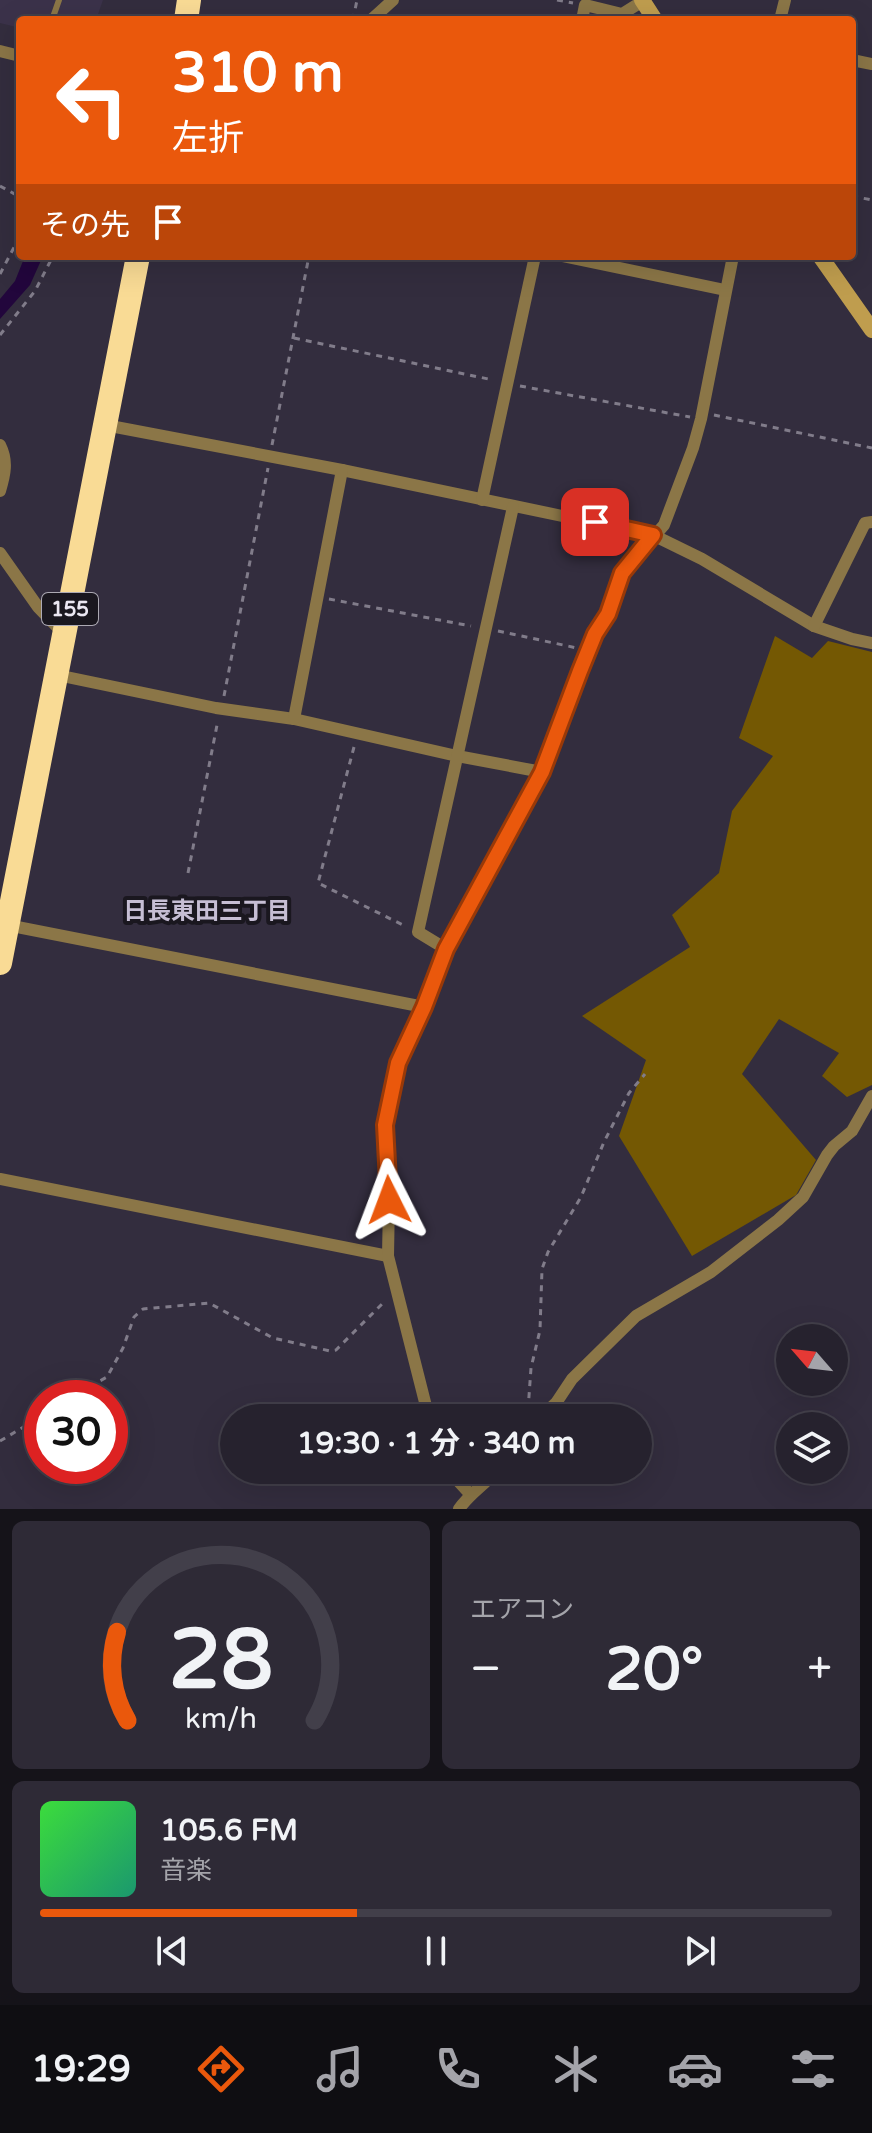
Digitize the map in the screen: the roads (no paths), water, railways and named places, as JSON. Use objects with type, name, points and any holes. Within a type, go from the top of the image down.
[{"type":"highway","name":"155","points":[[0,963],[137,260]]},
{"type":"street","points":[[375,16],[393,0]]},
{"type":"street","points":[[583,16],[585,5],[622,14],[643,1]]},
{"type":"street","points":[[482,500],[534,260]]},
{"type":"street","points":[[581,260],[725,290]]},
{"type":"street","points":[[425,1404],[388,1256],[385,1125],[398,1063],[446,949],[542,772],[588,651],[608,614],[622,573],[664,525],[693,448],[732,260]]},
{"type":"street","points":[[823,260],[872,330]]},
{"type":"street","points":[[105,425],[342,470],[653,535],[702,559],[814,626],[872,643]]},
{"type":"street","points":[[0,445],[6,456],[0,491]]},
{"type":"street","points":[[294,719],[342,470]]},
{"type":"street","points":[[446,949],[418,932],[513,507]]},
{"type":"street","points":[[814,626],[865,523],[872,522]]},
{"type":"street","points":[[0,553],[38,607],[65,635]]},
{"type":"street","points":[[57,675],[221,708],[294,719],[542,772]]},
{"type":"street","points":[[7,925],[424,1007]]},
{"type":"street","points":[[554,1404],[572,1379],[636,1316],[711,1272],[803,1197],[827,1155],[852,1131],[872,1096]]},
{"type":"street","points":[[0,1179],[388,1256]]},
{"type":"street","points":[[461,1484],[470,1494]]},
{"type":"street","points":[[459,1509],[470,1494],[484,1484]]},
{"type":"district","name":"日長東田三丁目","points":[[207,911]]}]
